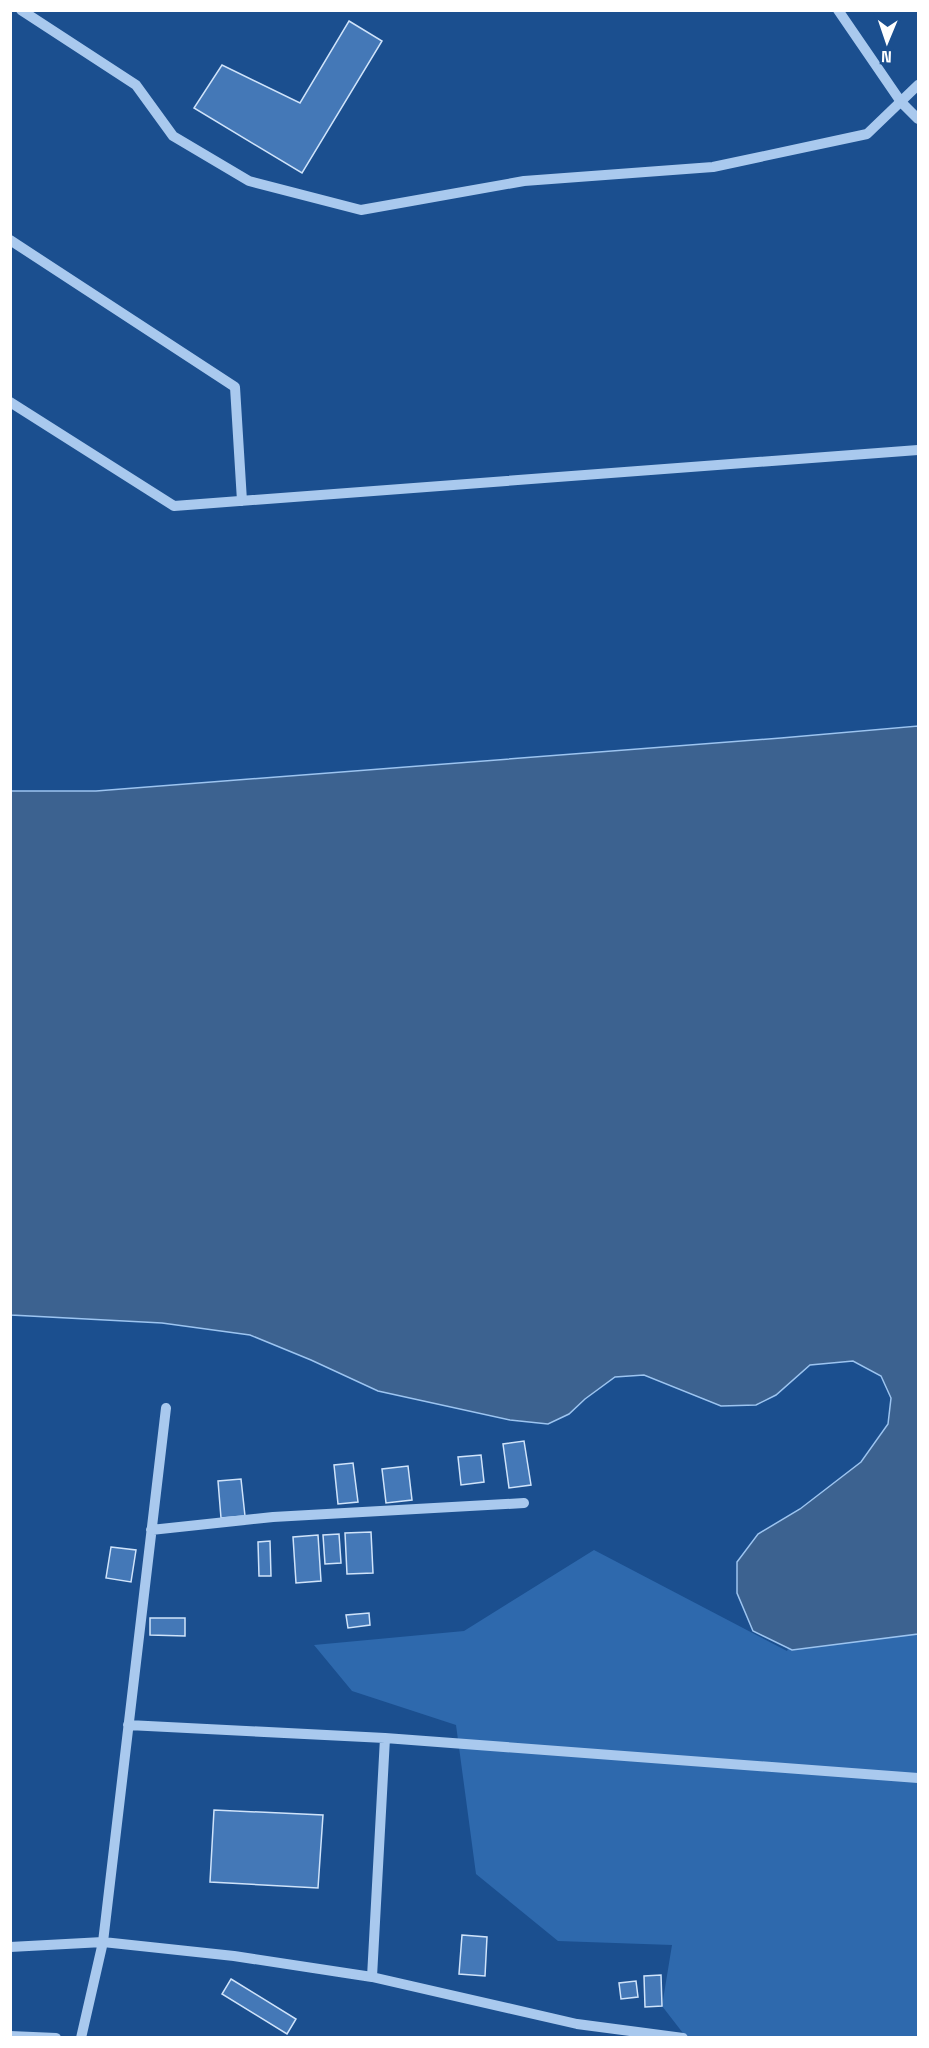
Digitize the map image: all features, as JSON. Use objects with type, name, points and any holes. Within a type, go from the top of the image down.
[{"type":"street","points":[[21,10],[136,85],[173,136],[230,170],[249,181],[361,210],[524,182],[713,167],[867,134],[918,85]]},
{"type":"street","points":[[838,10],[901,102],[918,119]]},
{"type":"street","points":[[10,240],[235,387],[242,501]]},
{"type":"street","points":[[10,402],[174,506],[918,450]]},
{"type":"street","points":[[81,2037],[103,1942],[166,1408]]},
{"type":"street","points":[[151,1530],[273,1517],[524,1503]]},
{"type":"street","points":[[128,1725],[385,1738],[918,1778]]},
{"type":"street","points":[[372,1977],[385,1738]]},
{"type":"street","points":[[10,1947],[103,1942],[234,1956],[372,1977],[578,2024],[683,2037]]},
{"type":"street","points":[[10,2036],[56,2037]]},
{"type":"shaded area","points":[[918,726],[918,1634],[792,1650],[753,1631],[737,1593],[737,1562],[758,1534],[800,1509],[861,1462],[888,1424],[891,1398],[881,1376],[853,1361],[810,1365],[776,1395],[756,1405],[721,1406],[644,1375],[615,1377],[569,1414],[548,1424],[510,1420],[378,1391],[250,1335],[162,1323],[11,1315],[11,791],[96,791]]},
{"type":"shaded area","points":[[835,1549],[918,1552],[918,2037],[686,2037],[662,2006],[672,1945],[558,1941],[476,1874],[456,1725],[352,1691],[314,1645],[464,1631],[594,1550],[787,1651]]},
{"type":"building","points":[[349,21],[382,41],[302,173],[194,108],[222,65],[300,103]]},
{"type":"building","points":[[524,1441],[531,1485],[509,1488],[503,1444]]},
{"type":"building","points":[[481,1455],[484,1482],[461,1485],[458,1457]]},
{"type":"building","points":[[353,1463],[358,1502],[338,1504],[334,1465]]},
{"type":"building","points":[[408,1466],[412,1500],[386,1503],[382,1469]]},
{"type":"building","points":[[241,1479],[245,1516],[221,1518],[218,1481]]},
{"type":"building","points":[[371,1532],[373,1573],[347,1574],[345,1533]]},
{"type":"building","points":[[339,1534],[341,1563],[325,1564],[323,1535]]},
{"type":"building","points":[[318,1535],[321,1581],[296,1583],[293,1537]]},
{"type":"building","points":[[270,1541],[271,1576],[259,1576],[258,1542]]},
{"type":"building","points":[[111,1547],[136,1550],[131,1582],[106,1578]]},
{"type":"building","points":[[369,1613],[370,1625],[348,1628],[346,1615]]},
{"type":"building","points":[[150,1618],[185,1618],[185,1636],[150,1635]]},
{"type":"building","points":[[214,1810],[323,1815],[318,1888],[210,1882]]},
{"type":"building","points":[[462,1935],[487,1937],[485,1976],[459,1974]]},
{"type":"building","points":[[661,1975],[662,2006],[645,2007],[644,1976]]},
{"type":"building","points":[[231,1979],[296,2019],[287,2034],[222,1994]]},
{"type":"building","points":[[636,1981],[638,1997],[621,1999],[619,1983]]}]
